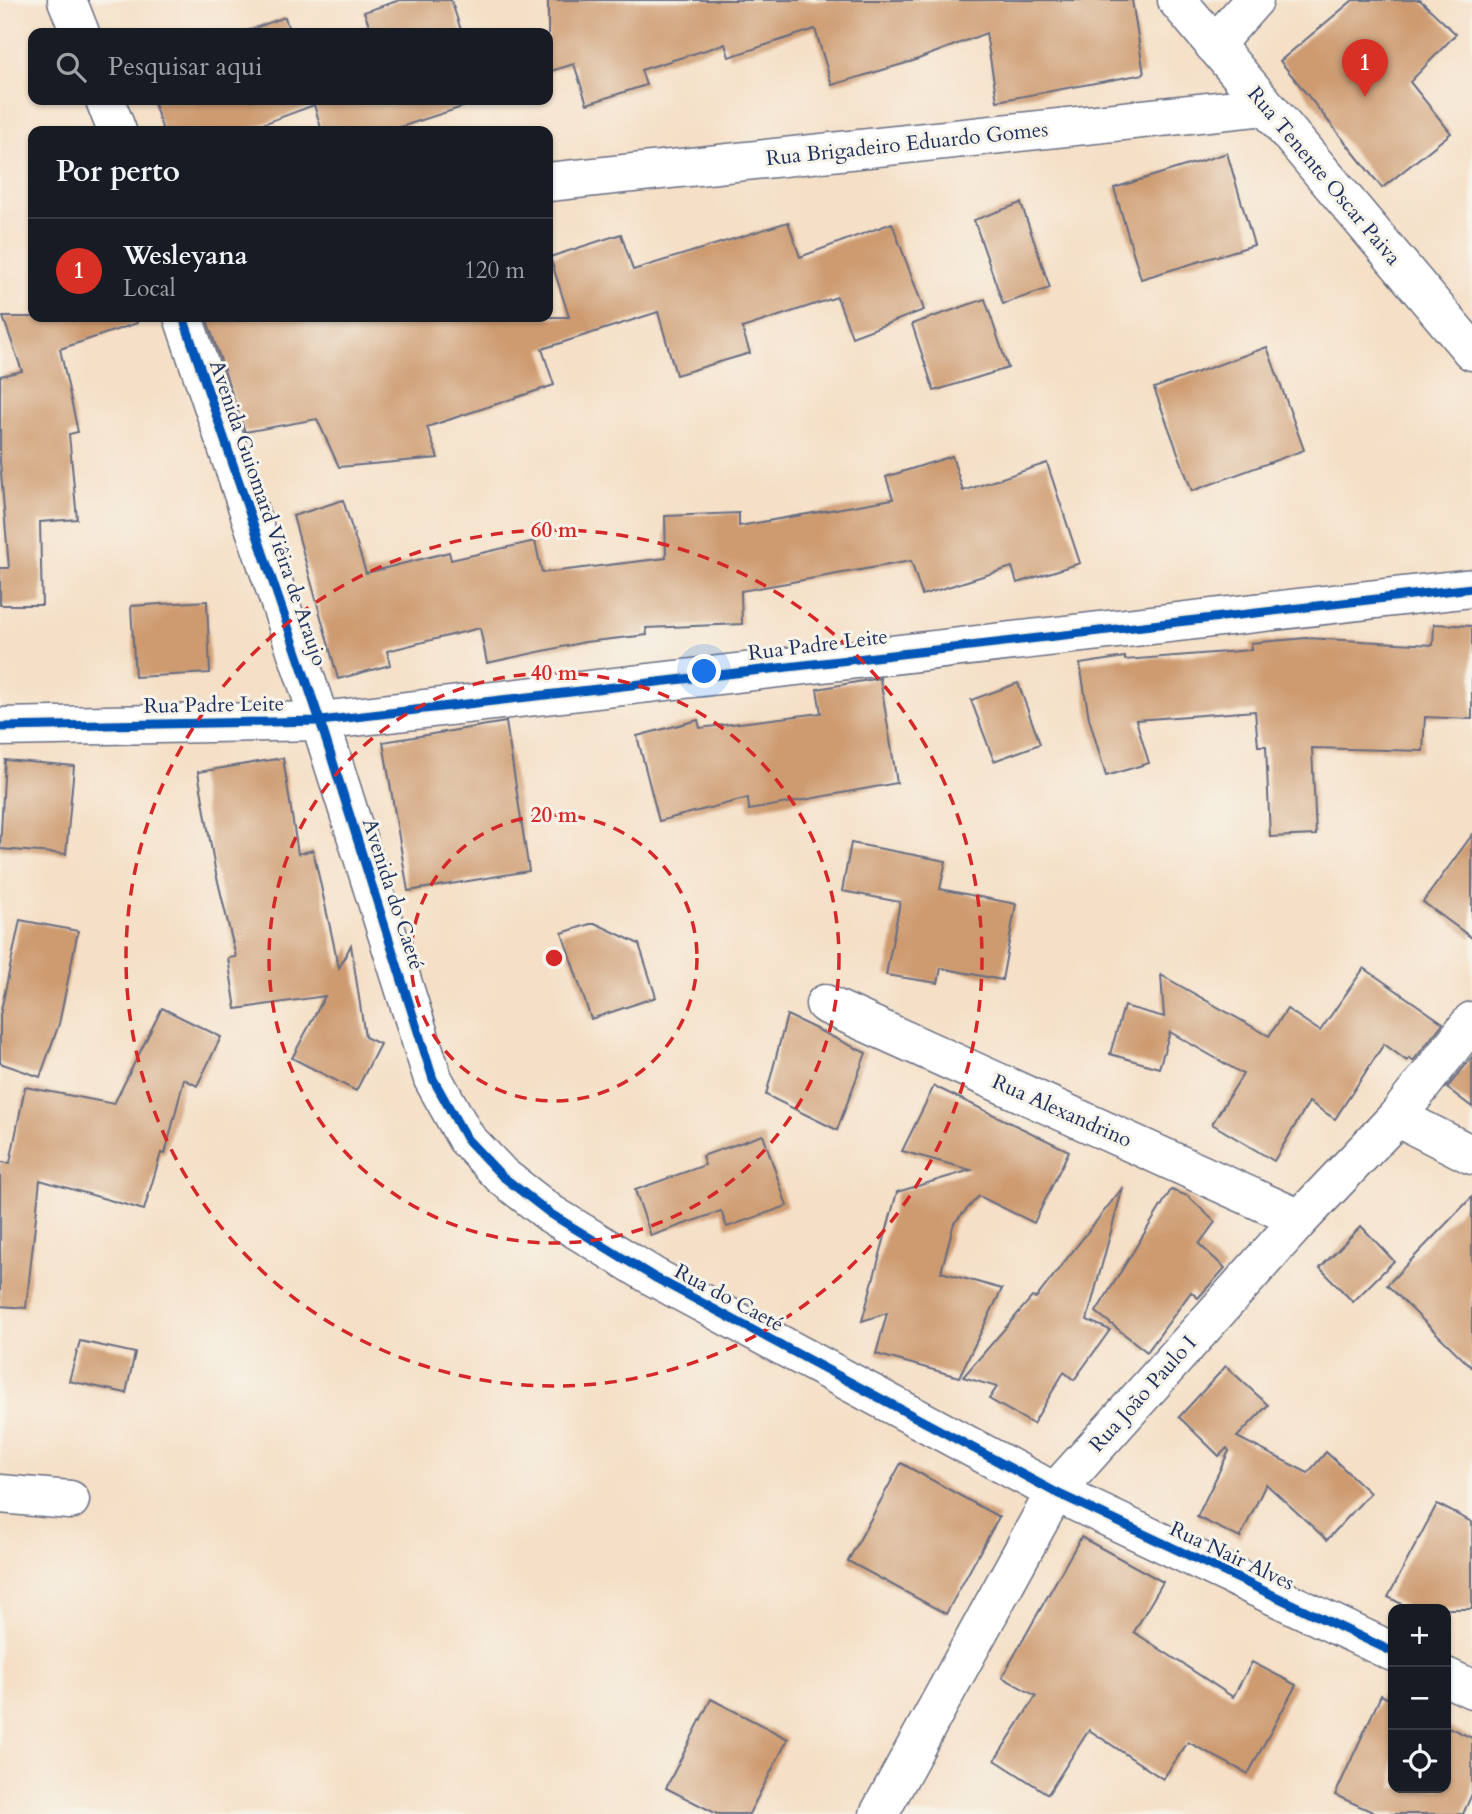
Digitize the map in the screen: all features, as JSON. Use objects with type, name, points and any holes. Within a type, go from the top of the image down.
[{"type":"street","points":[[68,0],[78,28]]},
{"type":"street","name":"Rua Tenente Oscar Paiva","points":[[1177,0],[1472,351]]},
{"type":"street","points":[[1214,46],[1254,0]]},
{"type":"street","points":[[107,105],[115,126]]},
{"type":"street","name":"Rua Brigadeiro Eduardo Gomes","points":[[553,181],[1265,106]]},
{"type":"street","name":"Avenida Guiomard Viêira de Araujo","points":[[185,322],[320,721]]},
{"type":"street","name":"Rua Padre Leite","points":[[0,727],[320,721],[1472,588]]},
{"type":"street","name":"Avenida do Caeté","points":[[320,721],[433,1079]]},
{"type":"street","name":"Rua Alexandrino","points":[[825,1004],[1300,1219]]},
{"type":"street","name":"Rua João Paulo I","points":[[879,1814],[1055,1492],[1300,1219],[1397,1117],[1472,1021]]},
{"type":"street","name":"Rua do Caeté","points":[[433,1079],[466,1138],[502,1176],[551,1214],[654,1277],[1055,1492]]},
{"type":"street","points":[[1397,1117],[1472,1155]]},
{"type":"street","name":"Rua Nair Alves","points":[[1055,1492],[1388,1650]]},
{"type":"street","points":[[0,1494],[70,1500]]},
{"type":"street","points":[[1451,1678],[1472,1689]]},
{"type":"building","points":[[400,0],[451,0],[460,28],[360,28],[369,25],[364,12]]},
{"type":"building","points":[[548,0],[1132,0],[1144,74],[997,101],[986,33],[913,61],[832,85],[815,29],[729,57],[725,44],[641,70],[646,85],[587,104],[574,64],[553,70],[553,28],[548,28]]},
{"type":"building","points":[[1353,0],[1420,0],[1456,34],[1410,82],[1451,133],[1382,188],[1280,61]]},
{"type":"building","points":[[285,17],[288,28],[255,28]]},
{"type":"building","points":[[155,105],[314,105],[257,126],[161,126]]},
{"type":"building","points":[[314,105],[469,105],[403,126],[320,126]]},
{"type":"building","points":[[1227,153],[1254,245],[1141,279],[1114,188]]},
{"type":"building","points":[[1021,203],[1050,288],[1003,304],[974,220]]},
{"type":"building","points":[[788,222],[800,257],[892,223],[924,310],[852,337],[837,297],[742,328],[750,353],[676,375],[658,312],[542,349],[554,385],[427,427],[438,458],[339,467],[317,419],[245,432],[208,322],[553,322],[553,317],[569,317],[553,266],[553,256],[621,234],[633,270]]},
{"type":"building","points":[[985,299],[1008,368],[934,391],[912,324]]},
{"type":"building","points":[[3,317],[28,317],[28,322],[137,322],[60,349],[78,432],[69,434],[77,519],[40,522],[42,605],[0,605],[0,568],[9,568],[0,462],[0,376],[22,371]]},
{"type":"building","points":[[1267,347],[1304,450],[1192,491],[1154,388]]},
{"type":"building","points":[[952,456],[963,491],[1047,463],[1080,563],[1017,583],[1012,567],[922,595],[911,561],[741,591],[742,624],[646,628],[647,635],[585,642],[487,663],[480,628],[387,651],[390,665],[338,679],[293,516],[343,500],[366,573],[449,552],[451,560],[535,541],[542,573],[666,558],[665,516],[739,513],[739,526],[893,499],[886,477]]},
{"type":"building","points":[[207,601],[210,673],[135,677],[131,606]]},
{"type":"building","points":[[1434,624],[1472,626],[1472,719],[1425,717],[1423,751],[1312,748],[1316,835],[1270,837],[1266,746],[1258,746],[1255,711],[1136,720],[1149,763],[1106,776],[1089,718],[1080,664],[1125,657],[1125,660],[1251,650],[1251,643],[1306,638],[1433,645]]},
{"type":"building","points":[[880,678],[897,783],[749,810],[748,798],[659,821],[637,736],[698,720],[700,728],[821,713],[817,689]]},
{"type":"building","points":[[1018,683],[1040,744],[994,761],[971,700]]},
{"type":"building","points":[[506,722],[529,871],[408,891],[383,742]]},
{"type":"building","points":[[283,758],[298,854],[313,850],[339,968],[351,945],[365,1037],[380,1044],[356,1091],[292,1058],[325,996],[236,1009],[228,958],[236,957],[215,869],[198,772]]},
{"type":"building","points":[[5,760],[74,766],[66,854],[0,849]]},
{"type":"building","points":[[1472,835],[1472,938],[1423,902]]},
{"type":"building","points":[[851,843],[946,861],[940,889],[1016,904],[1002,980],[941,968],[938,983],[886,975],[900,902],[842,891]]},
{"type":"building","points":[[20,920],[78,931],[59,1024],[40,1077],[0,1063],[0,1015]]},
{"type":"building","points":[[597,924],[639,944],[656,997],[591,1019],[562,933]]},
{"type":"building","points":[[1364,968],[1443,1023],[1413,1061],[1409,1058],[1407,1061],[1384,1044],[1335,1119],[1309,1102],[1274,1161],[1212,1124],[1243,1074],[1170,1032],[1159,1068],[1110,1054],[1124,1006],[1164,1017],[1161,975],[1269,1036],[1287,1009],[1320,1031]]},
{"type":"building","points":[[162,1008],[221,1037],[197,1086],[184,1079],[165,1154],[161,1153],[144,1210],[40,1180],[26,1308],[0,1306],[0,1162],[10,1163],[25,1087],[114,1104]]},
{"type":"building","points":[[787,1015],[866,1053],[837,1130],[766,1095]]},
{"type":"building","points":[[1472,1057],[1472,1107],[1447,1088]]},
{"type":"building","points":[[934,1086],[1069,1151],[1034,1223],[979,1196],[954,1223],[941,1272],[1002,1289],[959,1377],[876,1354],[887,1313],[862,1321],[897,1192],[971,1170],[902,1151]]},
{"type":"building","points":[[763,1135],[787,1206],[727,1227],[721,1211],[651,1236],[635,1190],[705,1165],[702,1156]]},
{"type":"building","points":[[1123,1187],[1087,1320],[1110,1330],[1074,1380],[1064,1372],[1033,1424],[989,1399],[997,1387],[963,1377],[1032,1297],[1036,1298]]},
{"type":"building","points":[[1171,1190],[1188,1196],[1215,1222],[1199,1244],[1225,1268],[1198,1298],[1191,1292],[1147,1352],[1096,1312]]},
{"type":"building","points":[[1472,1197],[1472,1368],[1387,1285]]},
{"type":"building","points":[[1361,1226],[1394,1261],[1353,1302],[1320,1268]]},
{"type":"building","points":[[80,1341],[135,1353],[126,1393],[69,1381]]},
{"type":"building","points":[[1226,1366],[1268,1405],[1237,1437],[1308,1473],[1326,1452],[1370,1493],[1327,1540],[1266,1484],[1240,1538],[1197,1517],[1229,1451],[1227,1448],[1219,1456],[1179,1417]]},
{"type":"building","points":[[901,1463],[999,1517],[946,1614],[848,1561]]},
{"type":"building","points":[[1437,1504],[1472,1522],[1472,1609],[1451,1609],[1451,1604],[1401,1604],[1388,1597]]},
{"type":"building","points":[[1081,1537],[1163,1582],[1134,1632],[1233,1697],[1252,1662],[1296,1685],[1248,1774],[1188,1742],[1163,1779],[1089,1730],[1048,1794],[995,1760],[1036,1696],[1002,1677]]},
{"type":"building","points":[[1381,1695],[1388,1698],[1388,1793],[1451,1793],[1451,1728],[1472,1738],[1472,1794],[1463,1814],[1377,1814],[1335,1795]]},
{"type":"building","points":[[711,1699],[788,1739],[749,1814],[717,1814],[666,1788]]},
{"type":"cycle path","points":[[185,322],[320,721],[433,1079],[466,1138],[502,1176],[551,1214],[654,1277],[1055,1492],[1388,1650]]},
{"type":"cycle path","points":[[0,727],[320,721],[1472,588]]},
{"type":"place","name":"Wesleyana","points":[[1365,97]]}]
